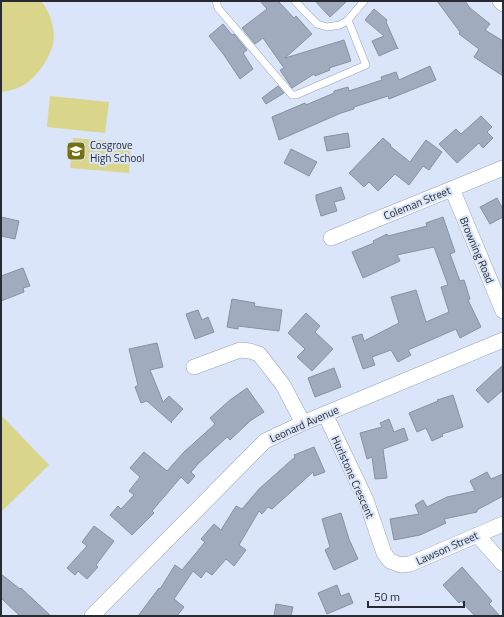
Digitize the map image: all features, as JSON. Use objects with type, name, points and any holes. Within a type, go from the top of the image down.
[{"type":"street","points":[[500,1],[503,4]]},
{"type":"street","name":"Coleman Street","points":[[331,238],[503,168]]},
{"type":"street","name":"Browning Road","points":[[452,189],[503,311]]},
{"type":"street","name":"Leonard Avenue","points":[[92,616],[265,441],[303,423],[503,340]]},
{"type":"street","points":[[194,367],[240,350],[259,354],[283,385],[303,423]]},
{"type":"street","name":"Hurlstone Crescent","points":[[325,414],[366,500],[384,554],[390,561]]},
{"type":"street","name":"Lawson Street","points":[[390,561],[401,565],[410,564],[503,524]]},
{"type":"street","points":[[477,535],[503,564]]},
{"type":"lane","points":[[216,1],[218,8],[292,95],[296,95],[366,65],[348,20]]},
{"type":"lane","points":[[295,1],[317,24],[322,26],[340,25],[348,20],[362,1]]},
{"type":"shaded area","points":[[1,1],[41,1],[48,11],[54,36],[52,48],[43,66],[38,72],[22,86],[9,91],[1,92]]},
{"type":"shaded area","points":[[50,96],[109,102],[105,133],[47,127]]},
{"type":"shaded area","points":[[73,138],[131,143],[129,173],[70,168]]},
{"type":"shaded area","points":[[1,415],[49,465],[1,512]]},
{"type":"building","points":[[260,1],[278,1],[294,18],[296,16],[312,34],[285,58],[344,40],[351,61],[329,68],[330,70],[315,76],[314,74],[292,88],[280,70],[284,68],[263,38],[255,44],[242,28],[267,9]]},
{"type":"building","points":[[315,1],[347,1],[330,17]]},
{"type":"building","points":[[437,1],[465,1],[470,8],[490,24],[485,30],[503,41],[503,76],[474,57],[479,49],[459,34],[460,32]]},
{"type":"building","points":[[374,9],[387,20],[386,22],[398,49],[397,48],[379,56],[372,41],[384,36],[365,20]]},
{"type":"building","points":[[223,24],[232,35],[234,34],[247,50],[243,53],[253,69],[240,79],[209,36]]},
{"type":"building","points":[[430,66],[436,80],[389,99],[388,96],[354,107],[354,109],[341,113],[279,140],[272,117],[305,103],[306,105],[334,93],[334,91],[348,87],[349,91],[382,80],[381,77],[396,72],[399,80]]},
{"type":"building","points":[[278,86],[284,93],[266,104],[262,98]]},
{"type":"building","points":[[481,116],[492,127],[487,132],[493,138],[483,148],[479,143],[457,163],[439,144],[456,129],[461,134]]},
{"type":"building","points":[[348,133],[350,147],[327,151],[324,137]]},
{"type":"building","points":[[383,138],[391,145],[390,146],[410,162],[426,140],[442,152],[429,170],[423,166],[409,185],[395,174],[378,191],[369,182],[364,187],[349,173]]},
{"type":"building","points":[[291,149],[317,162],[309,176],[284,163]]},
{"type":"building","points":[[341,187],[345,199],[334,202],[337,211],[321,216],[316,195]]},
{"type":"building","points":[[497,198],[503,209],[503,217],[490,224],[480,207]]},
{"type":"building","points":[[1,217],[19,221],[15,239],[1,236]]},
{"type":"building","points":[[443,217],[455,252],[450,254],[460,281],[464,280],[470,299],[468,300],[481,327],[460,338],[456,329],[408,350],[411,355],[398,362],[391,350],[372,357],[375,365],[363,369],[352,337],[362,334],[364,341],[399,323],[391,297],[416,290],[426,322],[449,312],[441,287],[448,285],[434,247],[397,255],[400,261],[363,278],[352,252],[374,243],[373,241],[387,234],[388,236],[427,226],[426,223]]},
{"type":"building","points":[[23,268],[30,286],[23,288],[24,292],[1,301],[1,276]]},
{"type":"building","points":[[232,299],[255,303],[254,306],[282,310],[279,331],[238,326],[238,329],[227,327]]},
{"type":"building","points":[[198,310],[202,320],[208,317],[214,332],[195,339],[186,314]]},
{"type":"building","points":[[306,313],[320,326],[315,332],[333,349],[312,371],[297,357],[305,349],[288,333]]},
{"type":"building","points":[[157,343],[163,367],[150,370],[163,402],[169,396],[183,409],[171,422],[172,423],[147,401],[141,403],[135,387],[138,385],[129,349]]},
{"type":"building","points":[[503,365],[503,390],[488,403],[476,390]]},
{"type":"building","points":[[334,368],[341,387],[315,397],[308,378]]},
{"type":"building","points":[[247,388],[264,412],[250,421],[230,440],[227,437],[198,464],[191,472],[195,476],[188,484],[181,477],[152,511],[154,513],[132,535],[110,515],[118,506],[121,509],[134,495],[129,491],[140,477],[130,468],[144,452],[167,471],[184,452],[215,424],[210,418],[230,400]]},
{"type":"building","points":[[453,395],[463,427],[442,434],[443,436],[432,441],[426,428],[417,432],[409,413],[438,401],[437,400]]},
{"type":"building","points":[[389,419],[394,432],[404,428],[408,440],[383,449],[387,478],[375,479],[372,457],[367,459],[360,433],[382,427],[380,423]]},
{"type":"building","points":[[314,447],[325,472],[314,476],[313,472],[272,509],[268,507],[262,514],[259,511],[239,545],[246,550],[234,566],[226,559],[212,575],[206,571],[201,578],[193,571],[174,599],[184,607],[177,616],[138,616],[159,588],[160,589],[175,565],[182,570],[205,542],[201,539],[214,524],[221,530],[236,506],[242,509],[259,489],[295,457],[294,455]]},
{"type":"building","points":[[487,472],[491,479],[503,474],[503,496],[477,510],[477,512],[444,519],[446,523],[420,535],[394,540],[390,519],[419,514],[415,505],[423,500],[427,507],[447,497],[475,491],[470,481]]},
{"type":"building","points":[[341,513],[349,539],[358,559],[334,570],[325,550],[330,547],[322,519]]},
{"type":"building","points":[[94,526],[114,541],[96,565],[98,567],[87,579],[78,571],[75,575],[67,568],[87,546],[82,542]]},
{"type":"building","points":[[462,567],[492,601],[489,604],[500,616],[475,616],[461,601],[459,603],[443,585]]},
{"type":"building","points":[[1,574],[20,589],[21,588],[51,616],[20,616],[1,598]]},
{"type":"building","points":[[337,585],[341,596],[349,593],[353,603],[327,614],[318,593]]},
{"type":"building","points":[[276,604],[293,607],[291,616],[274,616]]},
{"type":"place","name":"Cosgrove High School","points":[[76,151]]}]
